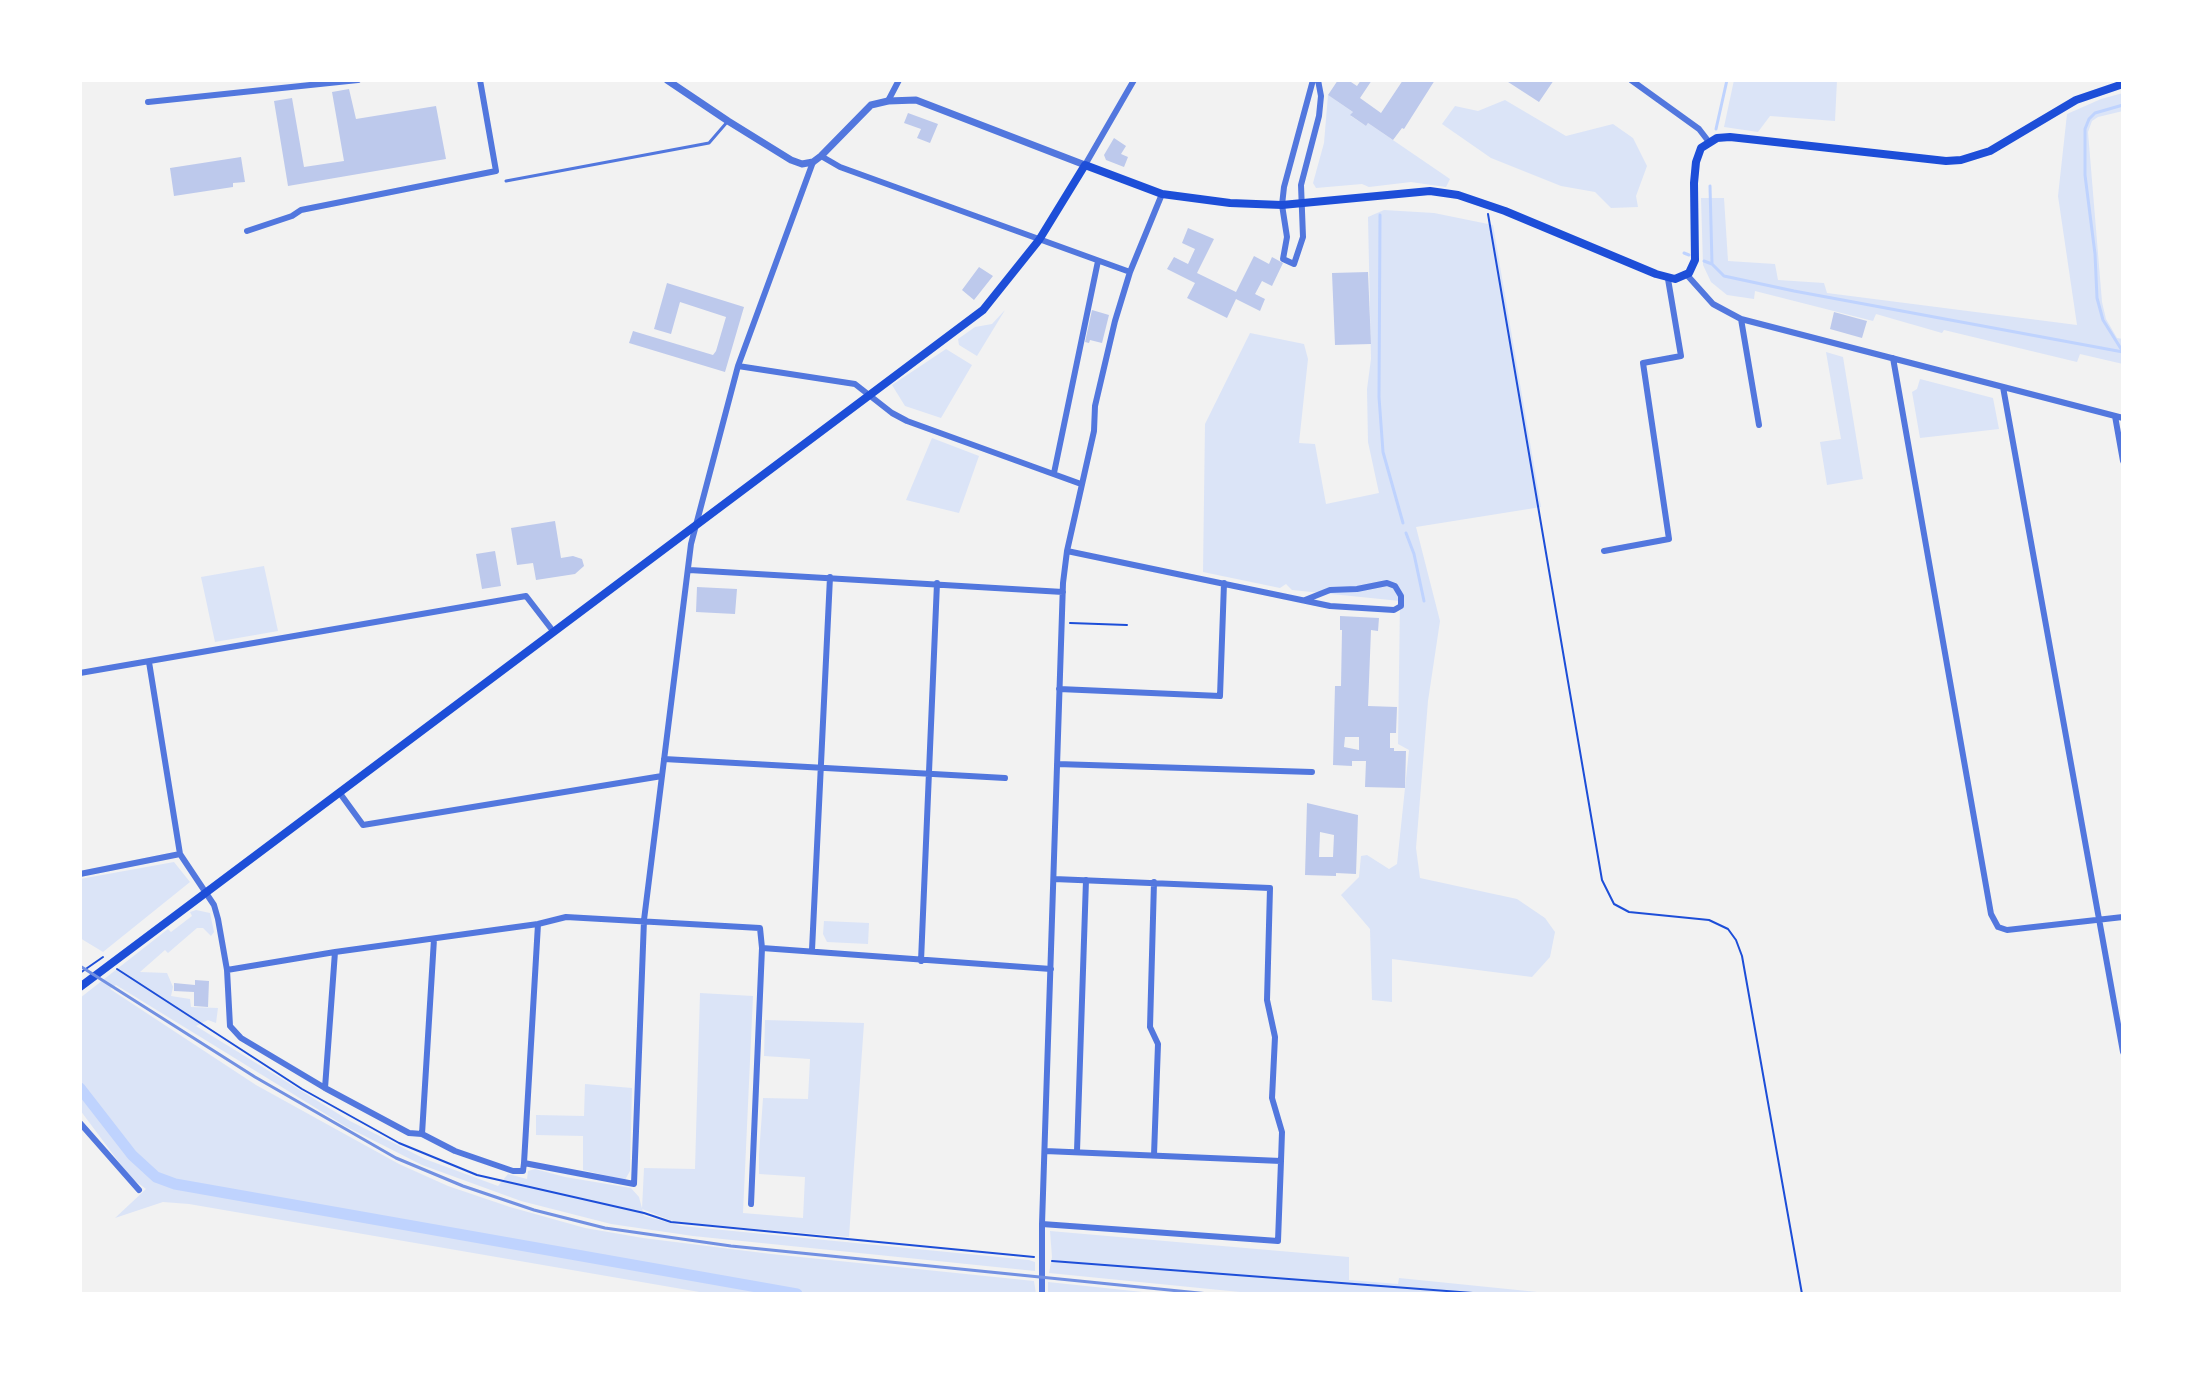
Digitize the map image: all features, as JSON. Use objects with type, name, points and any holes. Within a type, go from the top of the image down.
[{"type":"main road","points":[[80,987],[983,310],[1039,240],[1085,165],[1162,194],[1218,202],[1282,205],[1430,191],[1458,195],[1668,279],[1687,275],[1695,260],[1696,162],[1701,148],[1709,142],[1730,137],[1906,157],[1961,160],[1990,151],[2076,100],[2123,84]]},
{"type":"street","points":[[148,102],[358,80]]},
{"type":"street","points":[[247,231],[301,210],[496,171],[480,80]]},
{"type":"street","points":[[667,80],[728,121],[802,164],[813,162],[821,156],[871,105],[916,100],[1085,165],[1134,80]]},
{"type":"street","points":[[888,101],[899,80]]},
{"type":"street","points":[[1316,80],[1321,96],[1319,116],[1301,185],[1302,243],[1296,261],[1289,263],[1283,259],[1287,237],[1282,205],[1284,187],[1316,80]]},
{"type":"street","points":[[1631,80],[1699,129],[1709,142]]},
{"type":"street","points":[[821,156],[840,167],[1130,272]]},
{"type":"street","points":[[524,1163],[634,1184],[644,920],[696,526],[738,366],[813,162]]},
{"type":"street","points":[[1042,1294],[1061,623],[1067,551],[1115,321],[1130,272],[1162,194]]},
{"type":"street","points":[[1054,473],[1098,261]]},
{"type":"street","points":[[1687,275],[1713,304],[1741,319],[2119,417],[2123,461]]},
{"type":"street","points":[[1604,551],[1669,539],[1643,363],[1681,356],[1668,279]]},
{"type":"street","points":[[1741,319],[1759,425]]},
{"type":"street","points":[[1893,358],[1991,914],[1998,927],[2007,930],[2123,917]]},
{"type":"street","points":[[738,366],[855,384],[907,421],[1081,484]]},
{"type":"street","points":[[2003,387],[2123,1052]]},
{"type":"street","points":[[1067,551],[1330,606],[1394,610],[1401,606],[1401,596],[1395,586],[1387,583],[1330,590],[1305,600]]},
{"type":"street","points":[[689,570],[1063,592]]},
{"type":"street","points":[[812,950],[830,577]]},
{"type":"street","points":[[921,961],[937,583]]},
{"type":"street","points":[[1059,689],[1220,696],[1224,583]]},
{"type":"street","points":[[80,673],[526,596],[553,631]]},
{"type":"street","points":[[149,662],[180,854],[206,893],[218,919],[227,970],[230,1026],[241,1038],[409,1133],[422,1134],[455,1151],[513,1171],[523,1171],[538,924]]},
{"type":"street","points":[[664,759],[1005,778]]},
{"type":"street","points":[[1057,764],[1312,772]]},
{"type":"street","points":[[339,792],[363,825],[662,776]]},
{"type":"street","points":[[80,874],[180,854]]},
{"type":"street","points":[[1042,1224],[1278,1241],[1281,1161],[1282,1132],[1272,1098],[1275,1037],[1267,1000],[1270,888],[1054,879]]},
{"type":"street","points":[[1077,1151],[1086,880]]},
{"type":"street","points":[[1154,882],[1150,1027],[1158,1044],[1154,1155]]},
{"type":"street","points":[[227,970],[538,924],[566,917],[760,928],[762,948],[751,1204]]},
{"type":"street","points":[[422,1134],[434,939]]},
{"type":"street","points":[[762,948],[1051,969]]},
{"type":"street","points":[[325,1088],[335,952]]},
{"type":"street","points":[[80,1123],[139,1190]]},
{"type":"street","points":[[1045,1151],[1281,1161]]},
{"type":"lane","points":[[506,181],[709,143],[728,121]]},
{"type":"path","points":[[1488,217],[1602,880],[1614,904],[1629,912],[1709,920],[1728,929],[1736,940],[1742,956],[1802,1294]]},
{"type":"path","points":[[1061,623],[1127,625]]},
{"type":"path","points":[[80,973],[102,955]]},
{"type":"path","points":[[1042,1260],[1486,1294]]},
{"type":"shaded area","points":[[1734,80],[1837,80],[1835,121],[1770,116],[1758,132],[1724,127]]},
{"type":"shaded area","points":[[2123,93],[2123,111],[2098,117],[2092,121],[2088,132],[2102,302],[2106,319],[2117,338],[2123,339],[2123,364],[2080,354],[2077,362],[1944,330],[1942,333],[1876,314],[1873,321],[1755,291],[1754,299],[1727,295],[1711,282],[1703,265],[1701,198],[1724,198],[1728,261],[1775,264],[1778,280],[1824,283],[1827,293],[2077,325],[2058,196],[2067,114]]},
{"type":"shaded area","points":[[1328,95],[1353,112],[1351,116],[1366,126],[1368,123],[1450,179],[1446,187],[1411,182],[1316,188],[1313,183],[1324,143]]},
{"type":"shaded area","points":[[1505,100],[1566,136],[1613,124],[1633,138],[1647,166],[1636,196],[1638,207],[1611,208],[1595,192],[1561,186],[1491,158],[1442,124],[1455,106],[1478,111]]},
{"type":"shaded area","points":[[1384,210],[1434,213],[1493,225],[1541,507],[1416,527],[1440,621],[1428,701],[1416,848],[1420,878],[1517,899],[1545,918],[1555,932],[1550,957],[1532,977],[1392,959],[1392,1002],[1372,1000],[1370,929],[1341,895],[1359,877],[1361,856],[1367,855],[1389,869],[1397,864],[1409,750],[1398,744],[1400,601],[1292,590],[1286,584],[1280,588],[1203,572],[1205,424],[1250,333],[1304,344],[1308,359],[1299,443],[1315,444],[1326,504],[1379,493],[1368,442],[1367,389],[1371,359],[1368,217]]},
{"type":"shaded area","points":[[1005,310],[977,356],[959,345],[958,339],[975,327],[992,324]]},
{"type":"shaded area","points":[[946,349],[972,365],[941,418],[905,406],[892,385]]},
{"type":"shaded area","points":[[1826,352],[1843,357],[1863,479],[1827,485],[1820,442],[1841,439]]},
{"type":"shaded area","points":[[1920,379],[1993,398],[1999,429],[1920,438],[1912,392],[1917,389]]},
{"type":"shaded area","points":[[932,438],[979,456],[959,513],[906,500]]},
{"type":"shaded area","points":[[264,566],[278,631],[215,642],[201,577]]},
{"type":"shaded area","points":[[174,862],[190,882],[103,952],[80,938],[80,879]]},
{"type":"shaded area","points":[[190,912],[210,913],[214,932],[211,936],[203,928],[197,928],[140,972],[167,973],[173,987],[171,996],[190,999],[191,1007],[218,1008],[216,1023],[208,1020],[196,1026],[350,1121],[425,1159],[498,1186],[508,1174],[527,1179],[528,1171],[535,1169],[631,1188],[639,1197],[644,1216],[682,1226],[1029,1260],[1035,1262],[1035,1271],[693,1236],[611,1224],[521,1201],[422,1165],[345,1126],[116,985],[110,989],[256,1085],[399,1164],[448,1186],[585,1228],[771,1254],[1034,1281],[1036,1294],[711,1294],[189,1204],[163,1202],[115,1218],[146,1189],[130,1177],[80,1110],[80,998],[168,929],[171,932],[192,916]]},
{"type":"shaded area","points":[[824,921],[869,923],[868,944],[827,942],[823,934]]},
{"type":"shaded area","points":[[700,993],[753,996],[743,1213],[803,1218],[805,1177],[759,1174],[759,1155],[763,1098],[808,1099],[810,1059],[764,1056],[765,1020],[864,1023],[849,1237],[675,1222],[642,1209],[644,1168],[695,1169]]},
{"type":"shaded area","points":[[585,1084],[632,1088],[630,1171],[625,1180],[583,1170],[583,1136],[536,1135],[536,1115],[584,1116]]},
{"type":"shaded area","points":[[1050,1231],[1349,1257],[1349,1280],[1398,1284],[1399,1278],[1557,1294],[1260,1294],[1049,1273],[1052,1257]]},
{"type":"shaded area","points":[[1048,1282],[1162,1294],[1048,1294]]},
{"type":"building","points":[[1338,80],[1348,80],[1357,86],[1361,80],[1372,80],[1360,98],[1381,113],[1403,80],[1435,80],[1404,129],[1393,140],[1350,115],[1353,112],[1328,95]]},
{"type":"building","points":[[1505,80],[1554,80],[1539,102]]},
{"type":"building","points":[[349,89],[356,119],[436,106],[446,159],[288,186],[274,101],[292,98],[304,167],[344,161],[332,92]]},
{"type":"building","points":[[908,113],[938,124],[930,143],[917,138],[921,129],[904,123]]},
{"type":"building","points":[[1114,138],[1126,146],[1121,154],[1128,157],[1124,167],[1106,160],[1104,155]]},
{"type":"building","points":[[241,157],[245,182],[233,183],[233,187],[174,196],[170,168]]},
{"type":"building","points":[[1188,228],[1214,239],[1197,273],[1236,292],[1254,256],[1269,264],[1272,257],[1283,263],[1272,286],[1262,281],[1255,294],[1265,299],[1260,311],[1236,299],[1227,318],[1187,298],[1195,283],[1167,269],[1174,257],[1188,264],[1195,249],[1182,243]]},
{"type":"building","points":[[979,267],[993,276],[974,300],[962,290]]},
{"type":"building","points":[[1368,272],[1371,344],[1335,345],[1332,273]]},
{"type":"building","points":[[667,283],[744,307],[725,372],[629,343],[633,331],[713,355],[716,351],[726,317],[680,302],[671,334],[654,329]]},
{"type":"building","points":[[1092,310],[1109,315],[1102,343],[1085,342]]},
{"type":"building","points":[[1834,312],[1867,321],[1862,338],[1830,329]]},
{"type":"building","points":[[555,521],[561,558],[573,556],[582,559],[584,566],[575,574],[536,580],[533,563],[517,565],[511,528]]},
{"type":"building","points":[[495,551],[501,586],[482,589],[476,554]]},
{"type":"building","points":[[697,587],[737,589],[735,614],[696,612]]},
{"type":"building","points":[[1340,616],[1379,618],[1378,631],[1371,630],[1368,706],[1397,707],[1396,733],[1390,733],[1390,748],[1406,751],[1405,788],[1365,787],[1366,761],[1352,761],[1352,766],[1333,765],[1335,686],[1341,686]],"holes":[[[1345,737],[1359,737],[1359,750],[1344,747]]]},
{"type":"building","points":[[1307,803],[1358,815],[1356,874],[1305,875]],"holes":[[[1320,832],[1334,835],[1333,857],[1319,857]]]},
{"type":"building","points":[[195,980],[209,981],[208,1007],[194,1006],[194,992],[174,991],[174,983],[195,985]]},
{"type":"waterway","points":[[1716,129],[1727,80]]},
{"type":"waterway","points":[[2123,105],[2095,113],[2085,129],[2085,175],[2097,298],[2103,320],[2123,352]]},
{"type":"waterway","points":[[1710,186],[1712,264],[1724,276],[2123,352]]},
{"type":"waterway","points":[[1380,215],[1379,397],[1383,452],[1403,523]]},
{"type":"waterway","points":[[1684,253],[1689,255]]},
{"type":"waterway","points":[[1704,261],[1712,264]]},
{"type":"waterway","points":[[1406,533],[1424,601]]},
{"type":"waterway","points":[[80,1088],[132,1155],[156,1177],[175,1184],[797,1294]]},
{"type":"railway","points":[[80,966],[255,1077],[396,1158],[463,1186],[534,1210],[605,1228],[731,1246],[1209,1294]]}]
